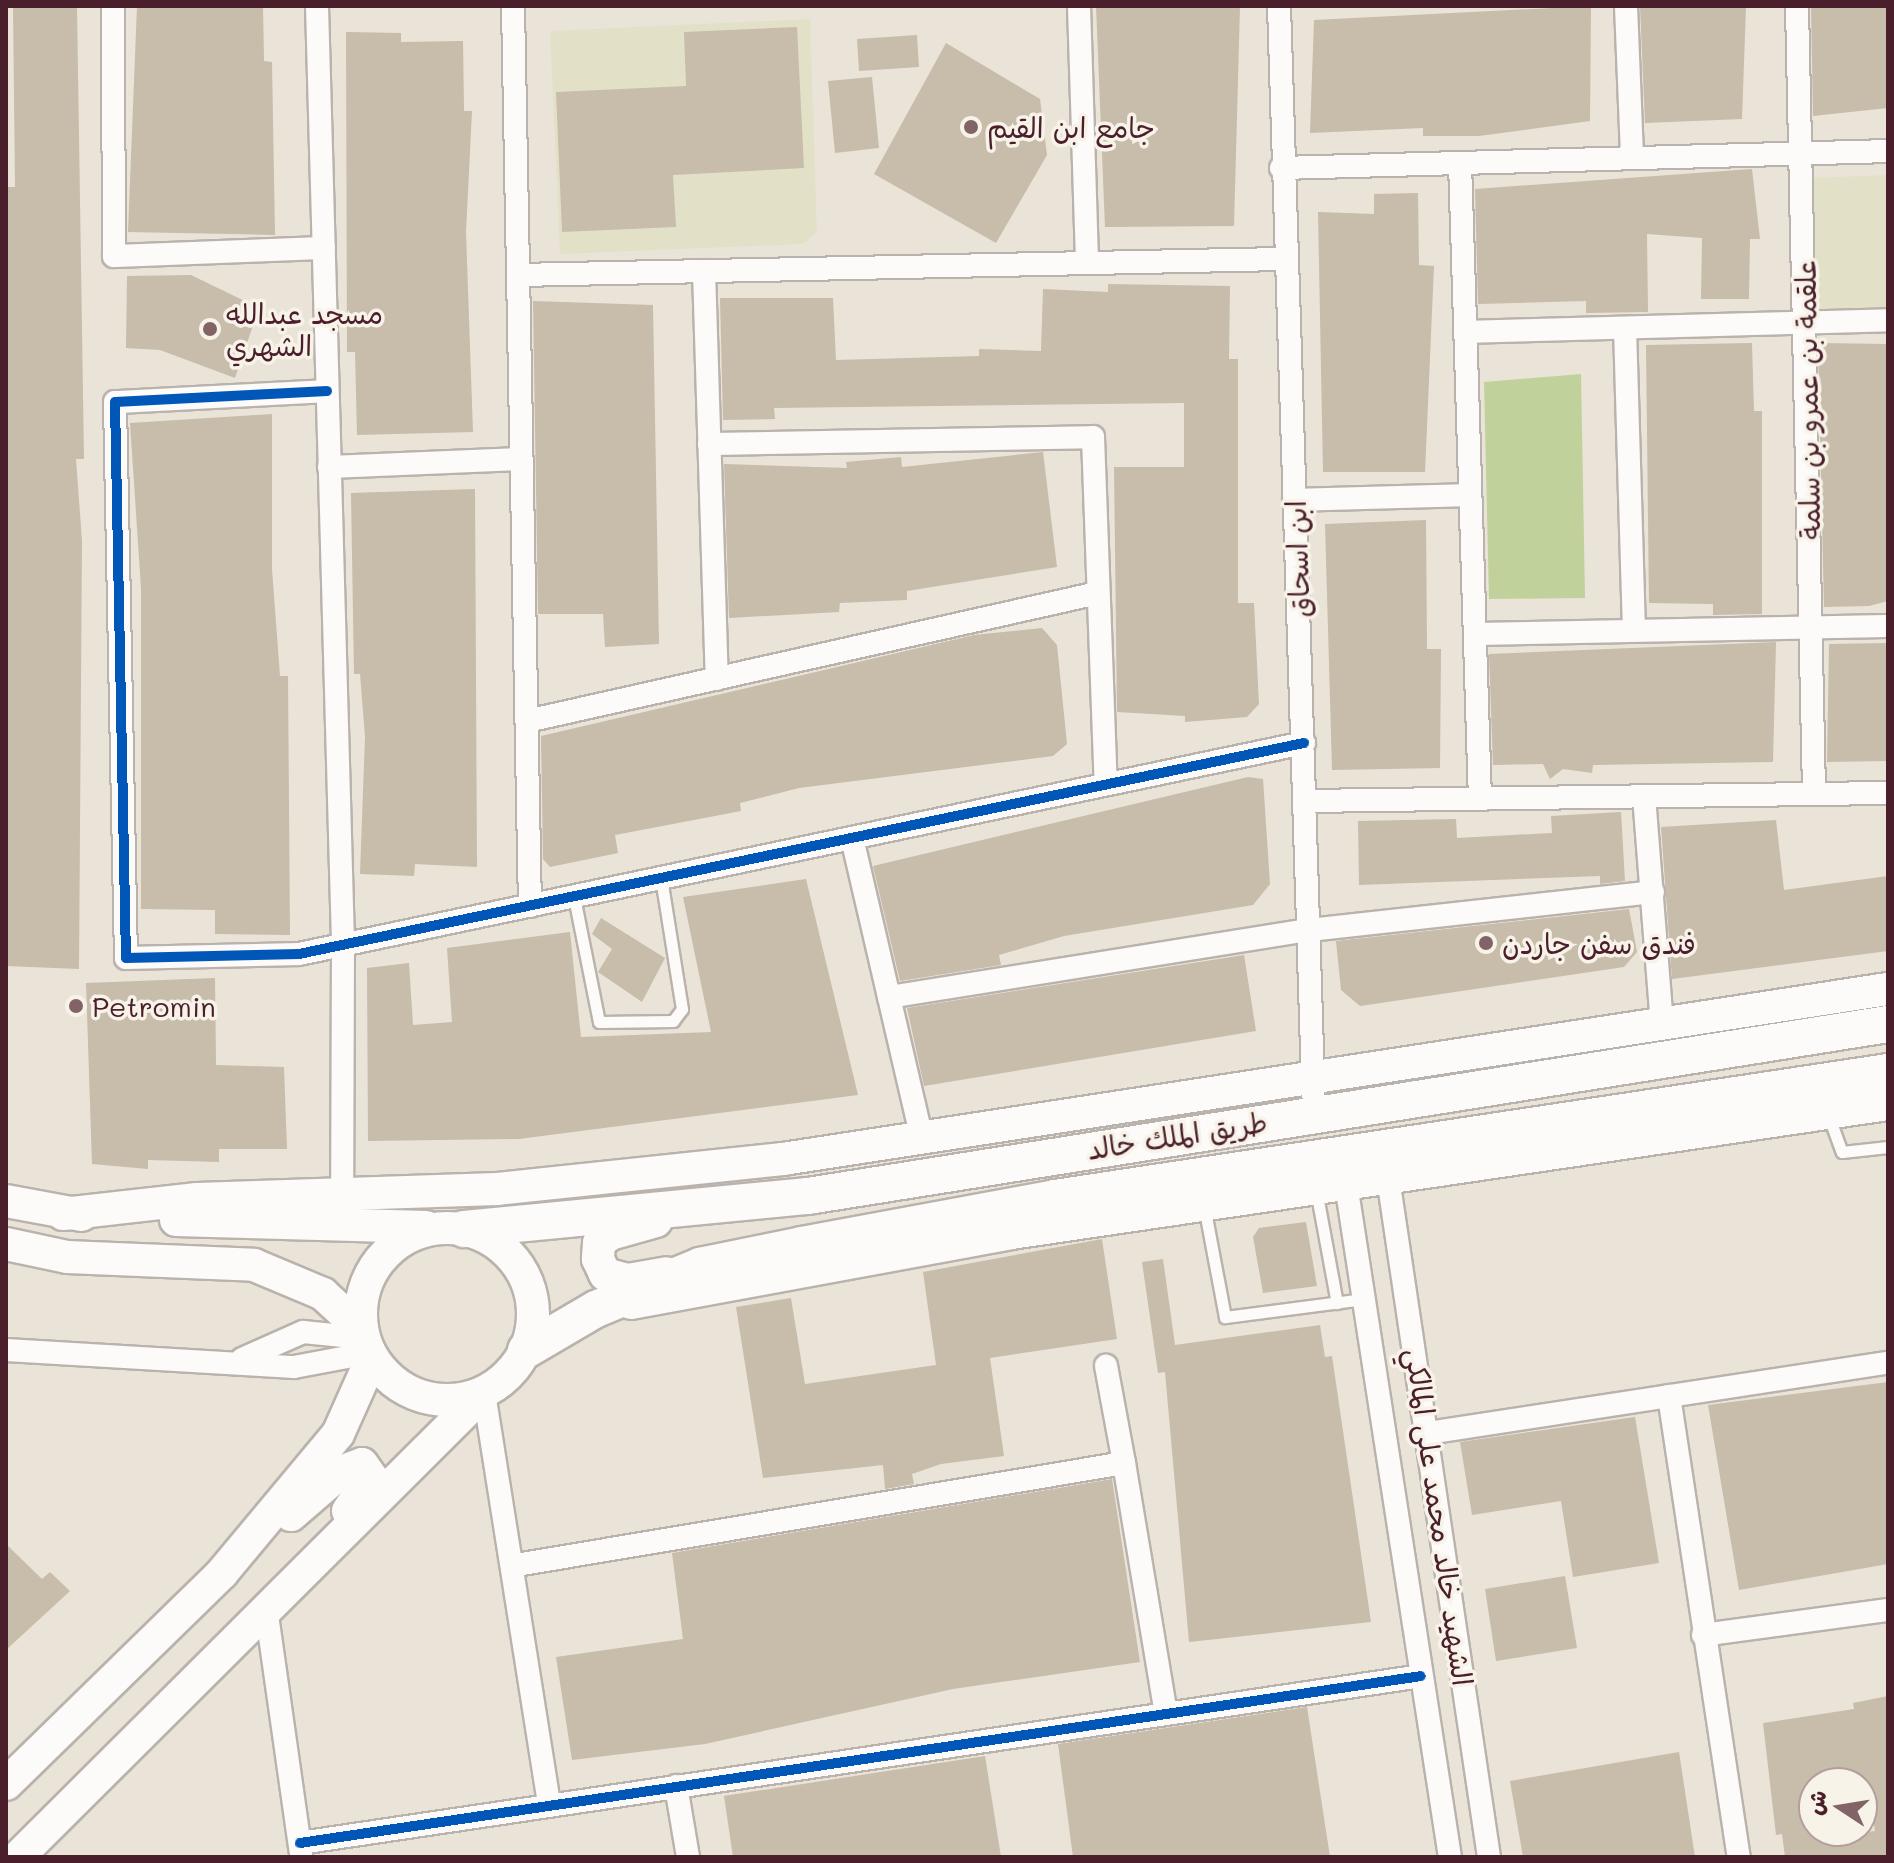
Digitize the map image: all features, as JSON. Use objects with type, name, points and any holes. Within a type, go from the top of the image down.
[{"type":"main road","points":[[63,1214],[197,1199],[342,1195],[559,1183],[922,1138],[1888,989]]},
{"type":"main road","name":"طريق الملك خالد","points":[[451,1228],[705,1207],[1888,1024]]},
{"type":"main road","name":"طريق الملك خالد","points":[[526,1350],[596,1309],[700,1266],[1055,1198],[1888,1072]]},
{"type":"main road","points":[[596,1309],[1203,1205],[1888,1104]]},
{"type":"main road","points":[[6,1201],[63,1214],[451,1228],[489,1238],[524,1274],[533,1299],[526,1350],[267,1615],[27,1853]]},
{"type":"main road","points":[[700,1266],[628,1280],[605,1274],[598,1259],[599,1243],[610,1234],[705,1207]]},
{"type":"main road","points":[[222,1573],[338,1434],[367,1345],[366,1288],[387,1252],[451,1228]]},
{"type":"main road","points":[[6,1244],[67,1257],[254,1265],[323,1294],[409,1393],[460,1401],[484,1393]]},
{"type":"main road","points":[[6,1784],[222,1573],[341,1472],[362,1464],[371,1477],[267,1615]]},
{"type":"street","points":[[113,6],[114,256],[324,248]]},
{"type":"street","points":[[317,6],[343,945],[342,1195]]},
{"type":"street","points":[[513,6],[530,906]]},
{"type":"street","points":[[1079,6],[1087,263]]},
{"type":"street","name":"ابن اسحاق","points":[[1279,6],[1281,168],[1304,743],[1314,1112]]},
{"type":"street","points":[[1626,6],[1632,158]]},
{"type":"street","name":"علقمة بن عمرو بن سلمة","points":[[1797,6],[1814,794]]},
{"type":"street","points":[[1281,168],[1888,151]]},
{"type":"street","points":[[1460,163],[1480,799]]},
{"type":"street","points":[[518,275],[1284,259]]},
{"type":"street","points":[[704,271],[717,679]]},
{"type":"street","points":[[1465,332],[1888,320]]},
{"type":"street","points":[[1625,328],[1634,630]]},
{"type":"street","points":[[327,391],[115,402],[126,958],[299,954],[1304,743]]},
{"type":"street","points":[[709,444],[1093,437],[1106,784]]},
{"type":"street","points":[[329,467],[521,459]]},
{"type":"street","points":[[1294,500],[1470,495]]},
{"type":"street","points":[[527,721],[1098,593]]},
{"type":"street","points":[[1475,634],[1888,626]]},
{"type":"street","points":[[1306,801],[1888,793]]},
{"type":"street","points":[[1644,796],[1662,1024]]},
{"type":"street","points":[[852,838],[922,1138]]},
{"type":"street","points":[[889,997],[1309,930],[1653,892]]},
{"type":"street","name":"الشهيد خالد محمد على المالكي","points":[[1388,1178],[1489,1857]]},
{"type":"street","name":"الشهيد خالد محمد على المالكي","points":[[1331,1186],[1364,1299],[1450,1857]]},
{"type":"street","points":[[242,1359],[303,1332],[367,1345]]},
{"type":"street","points":[[6,1350],[42,1357],[242,1359],[303,1367],[367,1345]]},
{"type":"street","points":[[1428,1433],[1888,1363]]},
{"type":"street","points":[[1106,1366],[1166,1714]]},
{"type":"street","points":[[484,1393],[516,1565],[549,1805]]},
{"type":"street","points":[[1669,1396],[1739,1857]]},
{"type":"street","points":[[516,1565],[1124,1463]]},
{"type":"street","points":[[1703,1635],[1888,1610]]},
{"type":"street","points":[[267,1615],[301,1850],[549,1805],[1421,1676]]},
{"type":"street","points":[[676,1786],[688,1857]]},
{"type":"lane","points":[[574,897],[599,1022],[673,1021],[682,1009],[661,878]]},
{"type":"lane","points":[[1828,1113],[1842,1152],[1888,1147]]},
{"type":"lane","points":[[1331,1186],[1337,1303]]},
{"type":"lane","points":[[1203,1205],[1225,1317],[1364,1299]]},
{"type":"shaded area","points":[[810,19],[817,232],[803,244],[560,254],[550,31]]},
{"type":"shaded area","points":[[1888,175],[1888,307],[1814,310],[1810,178]]},
{"type":"green space","points":[[1581,374],[1585,598],[1489,599],[1484,382]]},
{"type":"building","points":[[13,6],[77,6],[84,459],[76,459],[82,541],[79,969],[6,966],[6,187],[15,187]]},
{"type":"building","points":[[137,6],[263,6],[264,61],[272,62],[275,235],[128,232]]},
{"type":"building","points":[[1096,6],[1240,6],[1234,226],[1105,227]]},
{"type":"building","points":[[1591,6],[1590,121],[1479,136],[1423,136],[1423,128],[1310,133],[1314,20]]},
{"type":"building","points":[[1640,6],[1746,6],[1742,119],[1645,123]]},
{"type":"building","points":[[1811,6],[1888,6],[1888,108],[1813,116]]},
{"type":"building","points":[[797,27],[804,168],[673,175],[676,227],[562,232],[556,92],[686,86],[684,32]]},
{"type":"building","points":[[346,32],[401,33],[401,42],[463,41],[464,111],[472,111],[466,232],[473,432],[357,435],[355,352],[347,352]]},
{"type":"building","points":[[917,35],[919,67],[859,71],[857,39]]},
{"type":"building","name":"جامع ابن القيم","points":[[946,43],[1040,99],[1047,155],[996,243],[874,174]]},
{"type":"building","points":[[872,77],[879,148],[835,153],[828,81]]},
{"type":"building","points":[[1752,169],[1760,239],[1750,239],[1749,299],[1701,299],[1702,238],[1647,234],[1648,312],[1586,313],[1586,301],[1478,304],[1475,189]]},
{"type":"building","points":[[1418,193],[1419,265],[1434,266],[1425,472],[1323,472],[1318,212],[1374,214],[1374,194]]},
{"type":"building","name":"مسجد عبدالله الشهري","points":[[191,275],[259,308],[235,378],[160,350],[126,348],[127,276]]},
{"type":"building","points":[[1108,284],[1230,286],[1229,359],[1238,359],[1238,603],[1254,603],[1259,704],[1247,717],[1185,722],[1185,716],[1117,712],[1114,467],[1184,467],[1184,403],[774,408],[775,419],[723,420],[720,298],[833,298],[836,360],[979,356],[979,349],[1041,351],[1043,289],[1108,292]]},
{"type":"building","points":[[533,301],[653,305],[659,644],[605,647],[603,614],[538,614]]},
{"type":"building","points":[[1752,343],[1754,411],[1762,411],[1762,614],[1713,615],[1713,604],[1649,603],[1646,345]]},
{"type":"building","points":[[1818,343],[1888,344],[1888,601],[1869,606],[1824,607]]},
{"type":"building","points":[[272,414],[272,569],[280,676],[288,676],[290,935],[215,934],[215,910],[141,909],[141,588],[130,423]]},
{"type":"building","points":[[1043,452],[1057,567],[907,591],[907,600],[840,603],[839,612],[729,618],[724,464],[847,468],[846,462],[901,457],[902,467]]},
{"type":"building","points":[[475,489],[477,867],[415,864],[414,876],[360,874],[365,737],[360,674],[354,674],[351,493]]},
{"type":"building","points":[[1426,520],[1427,649],[1441,649],[1440,768],[1332,770],[1325,524]]},
{"type":"building","points":[[1042,628],[1057,645],[1067,744],[1053,756],[799,788],[740,803],[741,811],[615,835],[618,853],[550,867],[543,859],[541,736],[974,635]]},
{"type":"building","points":[[1776,642],[1773,762],[1593,765],[1592,773],[1563,769],[1550,779],[1543,764],[1493,765],[1489,654]]},
{"type":"building","points":[[1888,643],[1888,761],[1827,762],[1829,644]]},
{"type":"building","points":[[1248,777],[1263,779],[1270,884],[1253,905],[1064,936],[999,955],[1001,965],[900,981],[873,866]]},
{"type":"building","points":[[1621,812],[1625,881],[1600,884],[1600,876],[1359,885],[1358,821],[1456,819],[1457,838],[1552,833],[1551,816]]},
{"type":"building","points":[[1776,820],[1784,890],[1888,876],[1888,951],[1672,979],[1661,827]]},
{"type":"building","points":[[806,879],[858,1095],[519,1139],[368,1141],[367,968],[409,963],[413,1025],[452,1022],[447,948],[570,932],[581,1037],[711,1032],[683,897]]},
{"type":"building","name":"فندق سفن جاردن","points":[[1629,909],[1637,952],[1624,967],[1360,1006],[1341,990],[1336,941]]},
{"type":"building","points":[[601,918],[665,958],[642,1002],[598,972],[612,949],[592,934]]},
{"type":"building","points":[[1244,955],[1256,1031],[924,1086],[907,1008]]},
{"type":"building","points":[[215,978],[216,1065],[284,1067],[287,1149],[219,1149],[219,1162],[148,1160],[148,1169],[92,1164],[86,983]]},
{"type":"building","points":[[1306,1222],[1317,1286],[1263,1293],[1253,1237],[1259,1228]]},
{"type":"building","points":[[1102,1239],[1117,1339],[990,1358],[1004,1456],[941,1464],[912,1474],[914,1484],[885,1489],[883,1465],[763,1478],[736,1307],[791,1298],[805,1384],[936,1365],[923,1272]]},
{"type":"building","points":[[1163,1259],[1175,1345],[1320,1325],[1325,1357],[1332,1356],[1371,1622],[1189,1642],[1165,1372],[1158,1373],[1142,1262]]},
{"type":"building","points":[[1888,1382],[1888,1564],[1739,1590],[1708,1405]]},
{"type":"building","points":[[1635,1417],[1659,1563],[1573,1577],[1561,1501],[1472,1515],[1460,1442]]},
{"type":"building","points":[[1112,1479],[1140,1662],[953,1689],[705,1744],[572,1760],[556,1657],[683,1639],[672,1553]]},
{"type":"building","points":[[6,1544],[42,1579],[50,1572],[70,1591],[6,1650]]},
{"type":"building","points":[[1565,1576],[1577,1648],[1496,1661],[1485,1589]]},
{"type":"building","points":[[1888,1696],[1888,1857],[1785,1857],[1782,1834],[1776,1835],[1763,1723],[1854,1709],[1853,1703]]},
{"type":"building","points":[[1307,1707],[1330,1857],[1073,1857],[1058,1744]]},
{"type":"building","points":[[1679,1752],[1695,1857],[1523,1857],[1510,1781]]},
{"type":"building","points":[[985,1756],[1001,1857],[733,1857],[724,1796]]},
{"type":"cycle path","points":[[327,391],[115,402],[126,958],[299,954],[1304,743]]},
{"type":"cycle path","points":[[300,1843],[1421,1676]]},
{"type":"place","name":"جامع ابن القيم","points":[[971,127]]},
{"type":"place","name":"مسجد عبدالله الشهري","points":[[210,329]]},
{"type":"place","name":"فندق سفن جاردن","points":[[1486,943]]},
{"type":"place","name":"Petromin","points":[[76,1006]]}]
